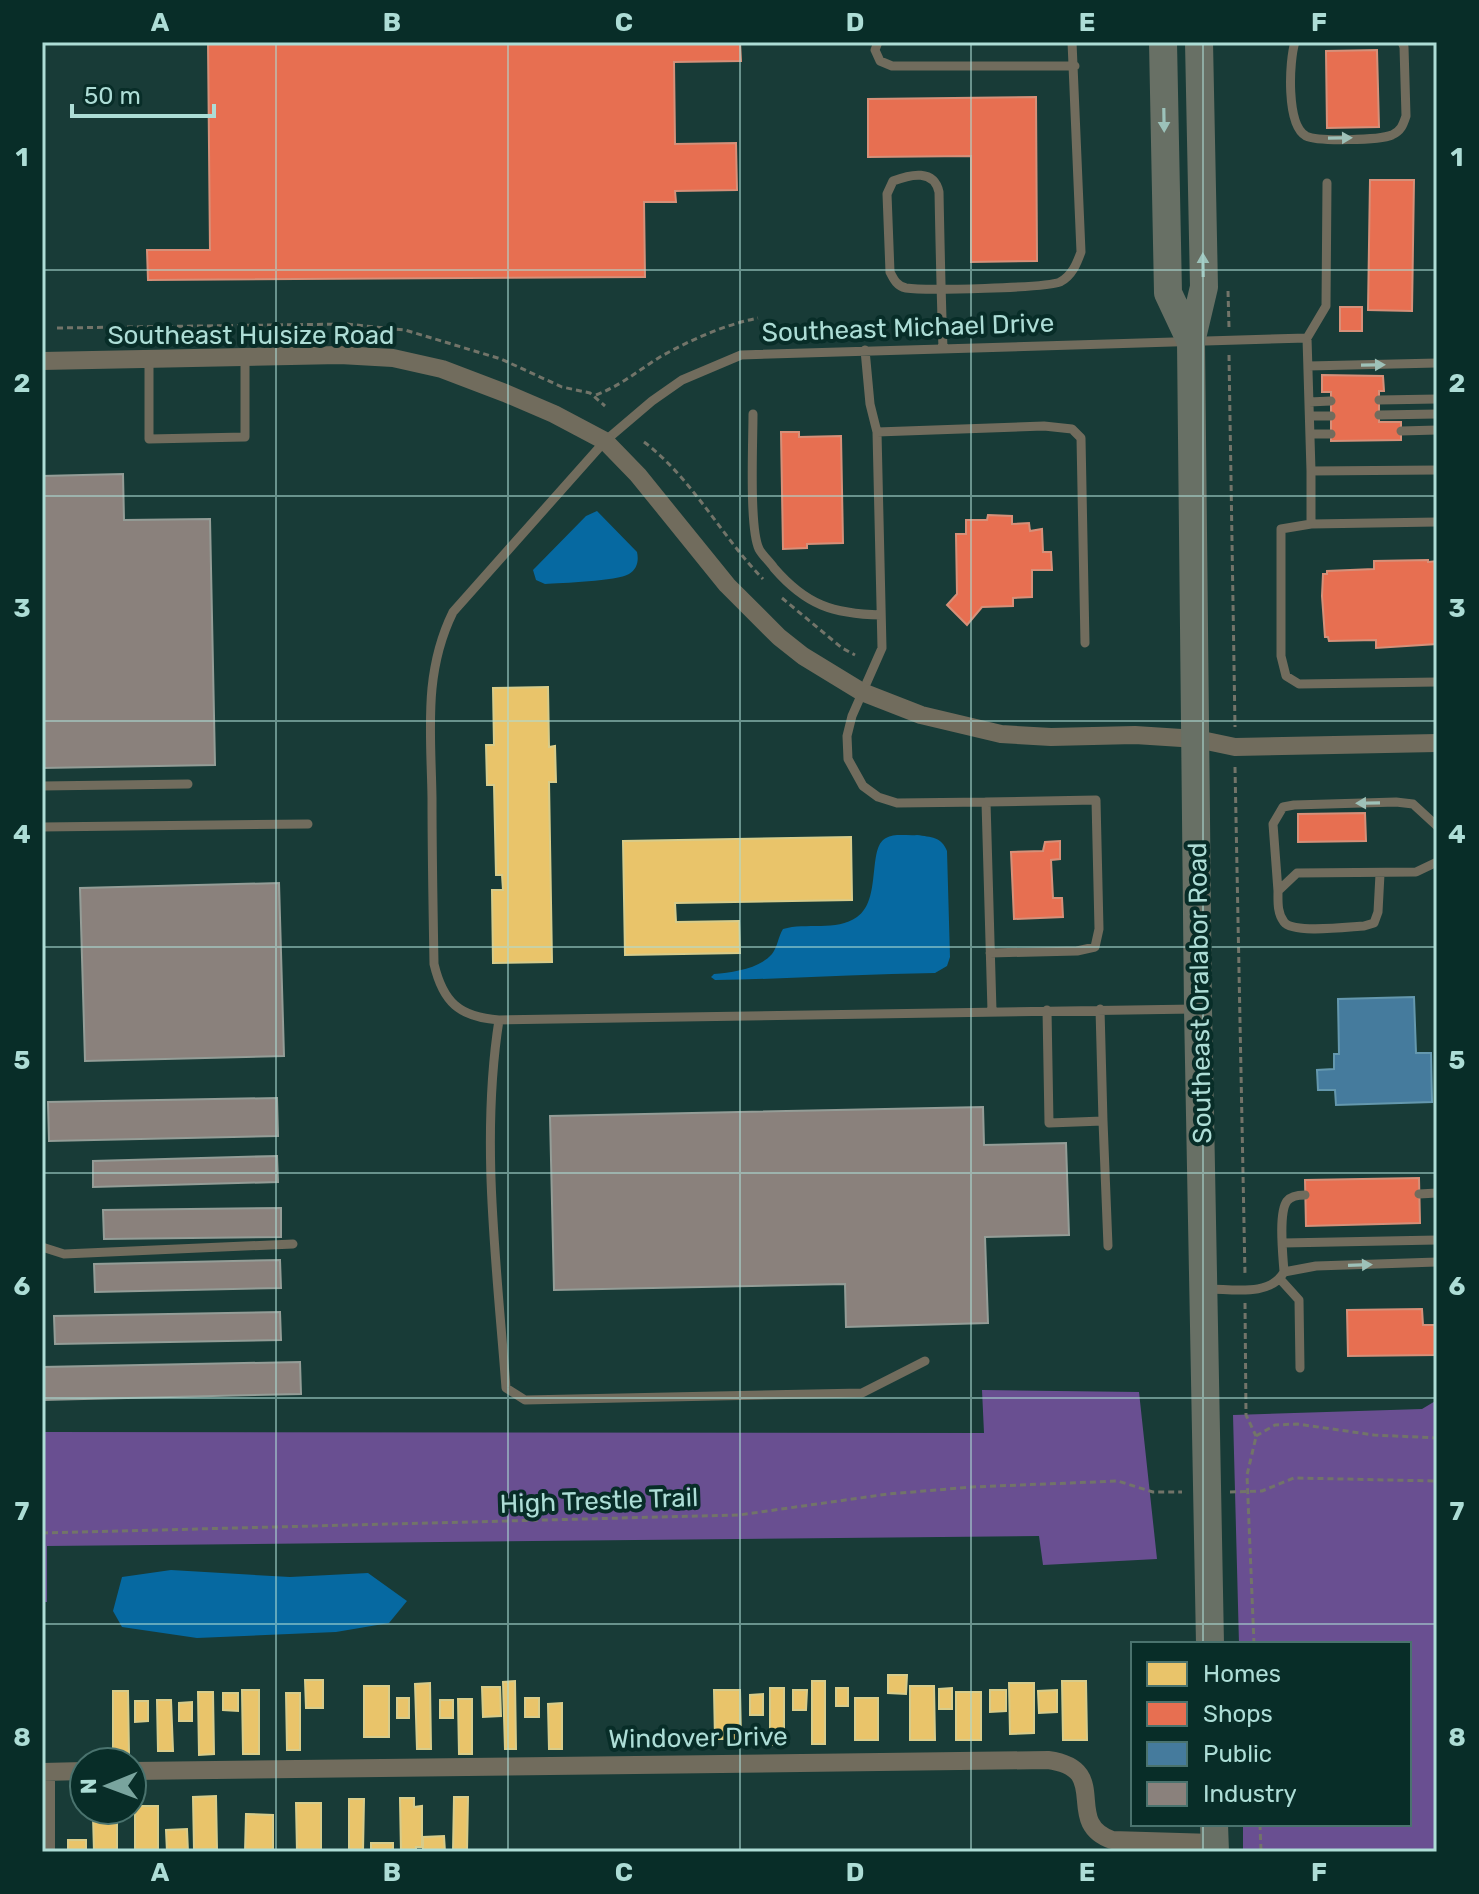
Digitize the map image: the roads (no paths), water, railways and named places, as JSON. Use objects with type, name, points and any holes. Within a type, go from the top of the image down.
[{"type":"main road","name":"Southeast Oralabor Road","points":[[1163,42],[1168,293],[1191,342]]},
{"type":"main road","name":"Southeast Oralabor Road","points":[[1199,42],[1204,287],[1191,342],[1198,1009],[1210,1642]]},
{"type":"street","name":"Southeast Hulsize Road","points":[[42,361],[340,355],[393,358],[442,369],[505,393],[605,441],[638,475],[705,559],[754,613],[803,656],[862,692],[921,715],[1001,734],[1051,737],[1135,735],[1197,739],[1235,747],[1437,743]]},
{"type":"street","name":"Windover Drive","points":[[148,1771],[1048,1760],[1066,1763],[1078,1771],[1084,1785],[1090,1824],[1103,1837],[1112,1840],[1214,1840]]},
{"type":"street","points":[[46,1852],[44,1772],[68,1771]]},
{"type":"lane","points":[[878,42],[875,50],[880,61],[892,66],[1075,66]]},
{"type":"lane","points":[[943,348],[941,288],[937,182],[928,176],[906,176],[893,181],[887,194],[890,272],[895,283],[905,288],[941,288],[1035,287],[1060,282],[1074,269],[1081,252],[1072,42]]},
{"type":"lane","points":[[1295,42],[1292,52],[1292,113],[1296,127],[1306,136],[1320,139],[1381,138],[1393,135],[1403,127],[1402,42]]},
{"type":"lane","points":[[1311,524],[1307,338],[1326,306],[1327,183]]},
{"type":"lane","name":"Southeast Michael Drive","points":[[1198,1009],[499,1020],[467,1014],[453,1005],[443,992],[434,964],[430,718],[434,660],[440,638],[453,612],[605,441],[682,380],[741,355],[1307,338]]},
{"type":"lane","points":[[865,350],[870,404],[877,432],[882,648],[852,716],[847,736],[848,759],[863,786],[878,797],[897,803],[1096,800],[1099,929],[1095,947],[1077,951],[990,953]]},
{"type":"lane","points":[[149,359],[149,439],[245,437],[245,358]]},
{"type":"lane","points":[[1308,366],[1437,363]]},
{"type":"lane","points":[[1379,400],[1437,399]]},
{"type":"lane","points":[[1309,402],[1331,401]]},
{"type":"lane","points":[[753,414],[754,517],[758,549],[786,582],[815,604],[847,614],[881,615]]},
{"type":"lane","points":[[1379,415],[1437,414]]},
{"type":"lane","points":[[1310,416],[1331,416]]},
{"type":"lane","points":[[877,432],[966,426],[1044,426],[1072,429],[1081,438],[1085,643]]},
{"type":"lane","points":[[1401,431],[1437,430]]},
{"type":"lane","points":[[1310,434],[1331,434]]},
{"type":"lane","points":[[1311,471],[1437,470]]},
{"type":"lane","points":[[1437,522],[1311,524],[1281,529],[1281,656],[1286,676],[1299,684],[1437,682]]},
{"type":"lane","points":[[42,786],[188,784]]},
{"type":"lane","points":[[986,802],[992,1011]]},
{"type":"lane","points":[[1380,874],[1378,912],[1374,923],[1295,929],[1285,924],[1279,910],[1273,824],[1283,807],[1355,803],[1413,804],[1437,826]]},
{"type":"lane","points":[[42,827],[308,824]]},
{"type":"lane","points":[[1278,891],[1297,873],[1416,872],[1437,862]]},
{"type":"lane","points":[[1100,1009],[1108,1246]]},
{"type":"lane","points":[[1047,1010],[1049,1123],[1103,1121]]},
{"type":"lane","points":[[499,1020],[495,1047],[491,1166],[506,1388],[525,1400],[862,1393],[925,1361]]},
{"type":"lane","points":[[1419,1194],[1437,1193]]},
{"type":"lane","points":[[1300,1368],[1299,1300],[1282,1275],[1283,1214],[1287,1202],[1293,1197],[1305,1195]]},
{"type":"lane","points":[[1283,1243],[1437,1240]]},
{"type":"lane","points":[[42,1247],[64,1254],[293,1244]]},
{"type":"lane","points":[[1205,1289],[1271,1286],[1282,1275],[1316,1266],[1437,1262]]},
{"type":"water","points":[[597,511],[637,552],[634,570],[623,576],[601,580],[545,584],[536,580],[533,570],[586,516]]},
{"type":"water","points":[[917,835],[939,840],[947,851],[950,957],[947,966],[935,973],[715,980],[711,977],[745,969],[767,959],[774,951],[783,929],[830,926],[857,917],[869,899],[880,843],[893,836]]},
{"type":"water","points":[[171,1570],[290,1577],[368,1573],[407,1601],[389,1623],[336,1632],[197,1638],[122,1627],[113,1611],[122,1577]]}]
